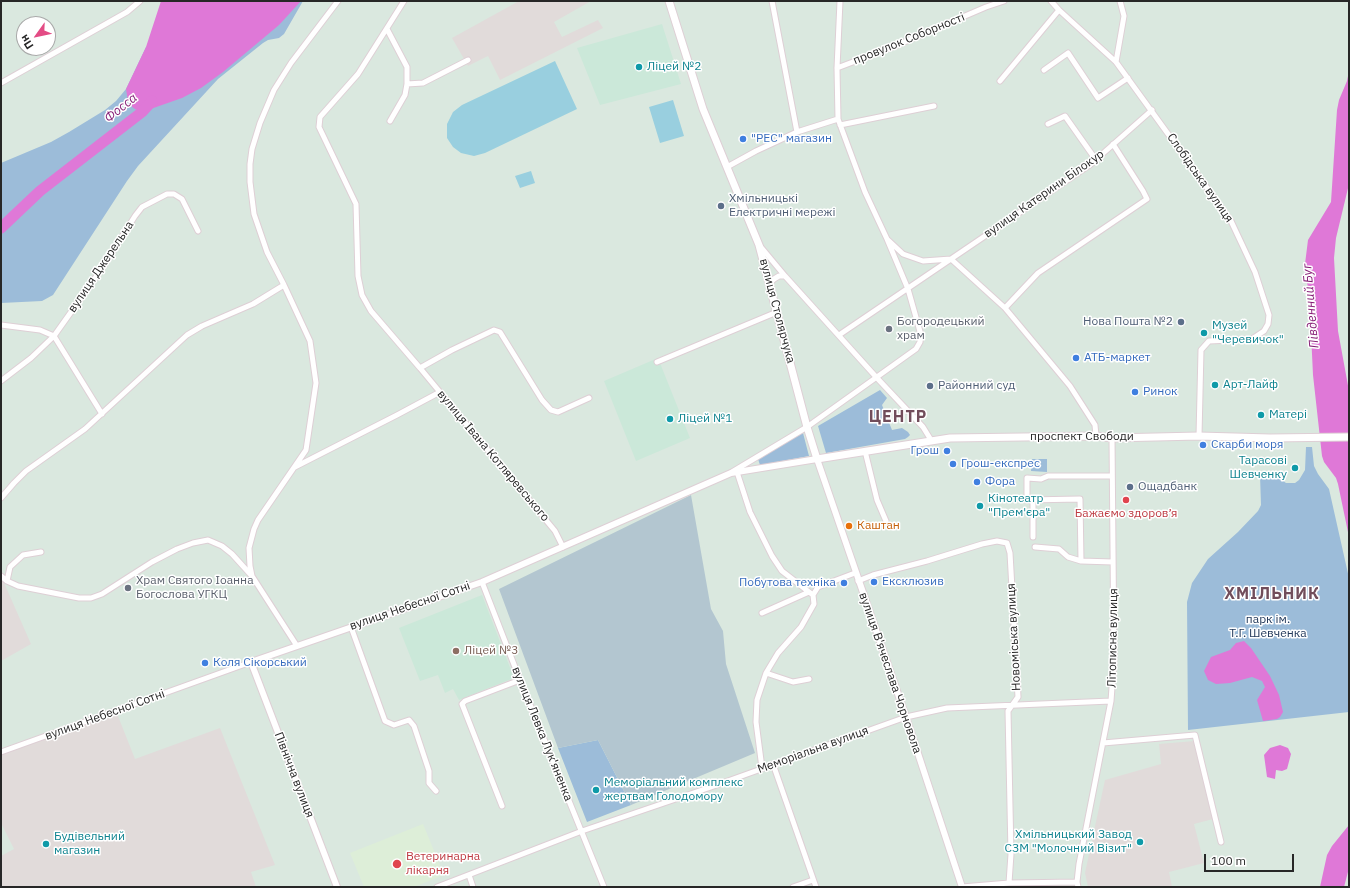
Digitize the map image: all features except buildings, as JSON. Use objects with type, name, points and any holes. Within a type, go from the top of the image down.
[{"type":"main road","name":"вулиця Столярчука","points":[[669,1],[702,109],[759,245],[806,427],[817,459]]},
{"type":"main road","name":"проспект Свободи","points":[[817,459],[950,438],[1096,436],[1112,438],[1199,436],[1312,438],[1349,437]]},
{"type":"street","points":[[1,83],[127,12],[140,1]]},
{"type":"street","points":[[252,576],[249,548],[254,529],[267,506],[306,450],[316,383],[310,341],[262,240],[254,214],[250,182],[252,149],[262,117],[277,85],[291,63],[338,1]]},
{"type":"street","name":"вулиця Івана Котляревського","points":[[404,1],[358,74],[320,116],[319,127],[356,204],[358,276],[362,295],[371,311],[555,530],[563,547]]},
{"type":"street","points":[[772,1],[797,132]]},
{"type":"street","points":[[762,768],[756,722],[757,700],[766,673],[778,653],[801,627],[814,604],[811,593],[782,571],[772,556],[750,512],[734,472],[806,427],[877,378],[916,349],[920,342],[921,335],[908,289],[865,192],[838,119],[837,68],[840,1]]},
{"type":"street","name":"провулок Соборності","points":[[837,68],[1004,1]]},
{"type":"street","name":"Слобідська вулиця","points":[[1051,1],[1116,62],[1231,221],[1255,272],[1269,316],[1268,324],[1264,331],[1252,339],[1209,341],[1201,350],[1199,436]]},
{"type":"street","points":[[1116,62],[1124,16],[1120,1]]},
{"type":"street","points":[[1000,81],[1059,10]]},
{"type":"street","points":[[387,29],[407,67],[407,84],[405,95],[390,121]]},
{"type":"street","points":[[1044,70],[1068,53],[1098,98],[1128,78]]},
{"type":"street","points":[[407,84],[423,83],[468,60]]},
{"type":"street","points":[[840,125],[934,106]]},
{"type":"street","name":"вулиця Катерини Білокур","points":[[840,335],[1096,160],[1152,110]]},
{"type":"street","points":[[1048,124],[1065,116],[1096,160]]},
{"type":"street","points":[[727,167],[756,151],[797,132],[838,119]]},
{"type":"street","points":[[1005,308],[1038,273],[1147,199],[1113,144]]},
{"type":"street","name":"вулиця Джерельна","points":[[1,381],[31,358],[54,336],[103,267],[142,207],[167,194],[174,194],[182,199],[198,231]]},
{"type":"street","points":[[887,239],[903,254],[923,261],[951,259],[1005,308],[1070,386],[1095,425],[1096,436]]},
{"type":"street","points":[[759,245],[785,276],[923,427],[931,440]]},
{"type":"street","points":[[769,284],[779,276],[785,276]]},
{"type":"street","points":[[1,498],[26,471],[78,434],[102,414],[187,335],[202,326],[253,304],[284,285]]},
{"type":"street","points":[[657,362],[777,312]]},
{"type":"street","points":[[1,325],[40,330],[54,336],[102,414]]},
{"type":"street","points":[[420,368],[452,350],[494,330],[500,332],[542,400],[551,410],[558,412],[589,398]]},
{"type":"street","points":[[294,467],[440,392]]},
{"type":"street","name":"Літописна вулиця","points":[[1077,884],[1111,701],[1114,660],[1112,438]]},
{"type":"street","points":[[865,451],[877,500],[886,521]]},
{"type":"street","name":"вулиця Небесної Сотні","points":[[1,752],[350,627],[482,582],[734,472],[817,459]]},
{"type":"street","name":"вулиця В'ячеслава Чорновола","points":[[817,459],[855,573],[906,717],[962,887]]},
{"type":"street","points":[[1081,561],[1080,499],[1027,500],[1027,478],[1041,479],[1048,476],[1112,476]]},
{"type":"street","points":[[1033,500],[1033,537]]},
{"type":"street","points":[[1,576],[7,581],[18,586],[79,598],[91,598],[102,594],[152,562],[177,549],[192,543],[208,540],[222,546],[232,554],[252,576],[297,646]]},
{"type":"street","name":"Новоміська вулиця","points":[[858,581],[982,544],[997,541],[1007,543],[1010,553],[1018,697],[1008,711],[1011,854],[1009,883]]},
{"type":"street","points":[[1035,547],[1059,549],[1068,556],[1081,561],[1113,562]]},
{"type":"street","points":[[7,581],[10,567],[24,555],[41,552]]},
{"type":"street","points":[[762,613],[811,593],[818,587],[855,573]]},
{"type":"street","name":"вулиця Левка Лук'яненка","points":[[482,582],[604,887]]},
{"type":"street","points":[[350,627],[385,721],[394,725],[409,720],[414,726],[429,771],[429,783],[436,791]]},
{"type":"street","name":"Північна вулиця","points":[[251,662],[337,887]]},
{"type":"street","points":[[766,673],[793,682],[809,679]]},
{"type":"street","points":[[502,806],[462,704],[465,701],[520,680]]},
{"type":"street","name":"Меморіальна вулиця","points":[[437,887],[582,831],[711,788],[762,768],[906,717],[947,708],[1111,701]]},
{"type":"street","points":[[1103,743],[1195,735],[1221,842]]},
{"type":"street","points":[[773,764],[816,887]]},
{"type":"street","points":[[469,875],[473,887]]},
{"type":"street","points":[[793,887],[813,880]]},
{"type":"street","points":[[962,887],[1009,883],[1077,884]]},
{"type":"shaded area","points":[[519,1],[591,1],[554,22],[562,37],[598,20],[603,28],[500,80],[488,56],[468,66],[452,38]]},
{"type":"shaded area","points":[[662,24],[681,84],[600,105],[577,48]]},
{"type":"shaded area","points":[[555,61],[577,109],[485,153],[474,156],[461,153],[453,147],[447,138],[447,124],[453,112],[462,105]]},
{"type":"shaded area","points":[[673,100],[684,136],[660,143],[649,107]]},
{"type":"shaded area","points":[[531,171],[535,183],[520,188],[515,176]]},
{"type":"shaded area","points":[[658,358],[690,438],[636,461],[604,381]]},
{"type":"shaded area","points":[[691,495],[711,609],[723,631],[726,664],[755,753],[631,805],[598,740],[558,748],[499,589]]},
{"type":"shaded area","points":[[1,576],[31,644],[1,661]]},
{"type":"shaded area","name":"Ліцей №3","points":[[482,595],[514,678],[459,700],[453,689],[445,693],[438,675],[420,681],[399,628]]},
{"type":"shaded area","points":[[116,711],[135,759],[220,728],[275,865],[251,872],[256,887],[1,887],[1,856],[14,849],[1,823],[1,752]]},
{"type":"shaded area","points":[[1195,741],[1213,819],[1194,824],[1204,863],[1169,872],[1172,887],[1088,887],[1085,873],[1105,780],[1161,764],[1159,744]]},
{"type":"shaded area","name":"Ветеринарна лікарня","points":[[423,824],[444,875],[414,887],[364,887],[350,853]]},
{"type":"green space","points":[[292,1],[303,1],[284,34],[279,38],[268,40],[263,43],[218,79],[138,166],[53,295],[42,301],[1,303],[1,163],[51,142],[105,110],[116,101],[126,89],[146,47]]},
{"type":"green space","points":[[880,390],[887,398],[882,405],[892,430],[902,428],[910,435],[905,439],[826,453],[818,426]]},
{"type":"green space","points":[[803,433],[809,456],[760,465],[758,459]]},
{"type":"green space","name":"парк ім. Т.Г. Шевченка","points":[[1306,447],[1312,447],[1314,466],[1329,489],[1349,578],[1349,712],[1188,730],[1187,602],[1192,583],[1208,559],[1238,532],[1258,511],[1261,505],[1260,475],[1275,472],[1286,483],[1295,483],[1299,480],[1305,470]]},
{"type":"green space","points":[[1032,459],[1047,459],[1047,472],[1031,471]]},
{"type":"green space","points":[[598,740],[631,805],[587,822],[558,748]]},
{"type":"water","points":[[161,1],[301,1],[279,25],[223,72],[201,88],[182,98],[142,112],[131,106],[128,101],[126,89],[146,47]]},
{"type":"water","name":"Південний Буг","points":[[1349,71],[1349,184],[1336,238],[1334,258],[1338,331],[1349,391],[1349,537],[1336,478],[1324,462],[1322,456],[1313,375],[1310,297],[1305,264],[1308,240],[1331,202],[1337,110]]},
{"type":"water","points":[[1244,641],[1251,648],[1270,676],[1279,695],[1283,712],[1277,719],[1263,721],[1257,700],[1265,687],[1262,681],[1252,677],[1230,683],[1216,684],[1208,680],[1204,671],[1211,657],[1230,650],[1236,643]]},
{"type":"water","points":[[1280,745],[1288,748],[1291,754],[1287,769],[1282,771],[1276,770],[1275,779],[1267,777],[1264,755],[1270,748]]},
{"type":"water","points":[[1349,825],[1349,868],[1344,887],[1320,887],[1327,855],[1332,846]]},
{"type":"waterway","name":"Фосса","points":[[1,228],[40,191],[142,112],[152,101]]},
{"type":"place","name":"Ліцей №2","points":[[639,67]]},
{"type":"place","name":"\"РЕС\" магазин","points":[[743,139]]},
{"type":"place","name":"Хмільницькі Електричні мережі","points":[[721,206]]},
{"type":"place","name":"Нова Пошта №2","points":[[1181,322]]},
{"type":"place","name":"Богородецький храм","points":[[889,329]]},
{"type":"place","name":"Музей \"Черевичок\"","points":[[1204,333]]},
{"type":"place","name":"АТБ-маркет","points":[[1076,358]]},
{"type":"place","name":"Арт-Лайф","points":[[1215,385]]},
{"type":"place","name":"Районний суд","points":[[930,386]]},
{"type":"place","name":"Ринок","points":[[1135,392]]},
{"type":"place","name":"Матері","points":[[1261,415]]},
{"type":"place","name":"Ліцей №1","points":[[670,419]]},
{"type":"place","name":"Скарби моря","points":[[1203,445]]},
{"type":"place","name":"Грош","points":[[947,451]]},
{"type":"place","name":"Грош-експрес","points":[[953,464]]},
{"type":"place","name":"Тарасові Шевченку","points":[[1295,468]]},
{"type":"place","name":"Фора","points":[[977,482]]},
{"type":"place","name":"Ощадбанк","points":[[1130,487]]},
{"type":"place","name":"Бажаємо здоров’я","points":[[1126,500]]},
{"type":"place","name":"Кінотеатр \"Прем'єра\"","points":[[980,506]]},
{"type":"place","name":"Каштан","points":[[849,526]]},
{"type":"place","name":"Ексклюзив","points":[[874,582]]},
{"type":"place","name":"Побутова техніка","points":[[844,583]]},
{"type":"place","name":"Храм Святого Іоанна Богослова УГКЦ","points":[[128,588]]},
{"type":"place","name":"Ліцей №3","points":[[456,651]]},
{"type":"place","name":"Коля Сікорський","points":[[205,663]]},
{"type":"place","name":"Меморіальний комплекс жертвам Голодомору","points":[[596,790]]},
{"type":"place","name":"Хмільницький Завод СЗМ \"Молочний Візит\"","points":[[1140,842]]},
{"type":"place","name":"Будівельний магазин","points":[[46,844]]},
{"type":"place","name":"Ветеринарна лікарня","points":[[397,864]]},
{"type":"district","name":"ЦЕНТР","points":[[898,417]]},
{"type":"district","name":"ХМІЛЬНИК","points":[[1272,594]]}]
